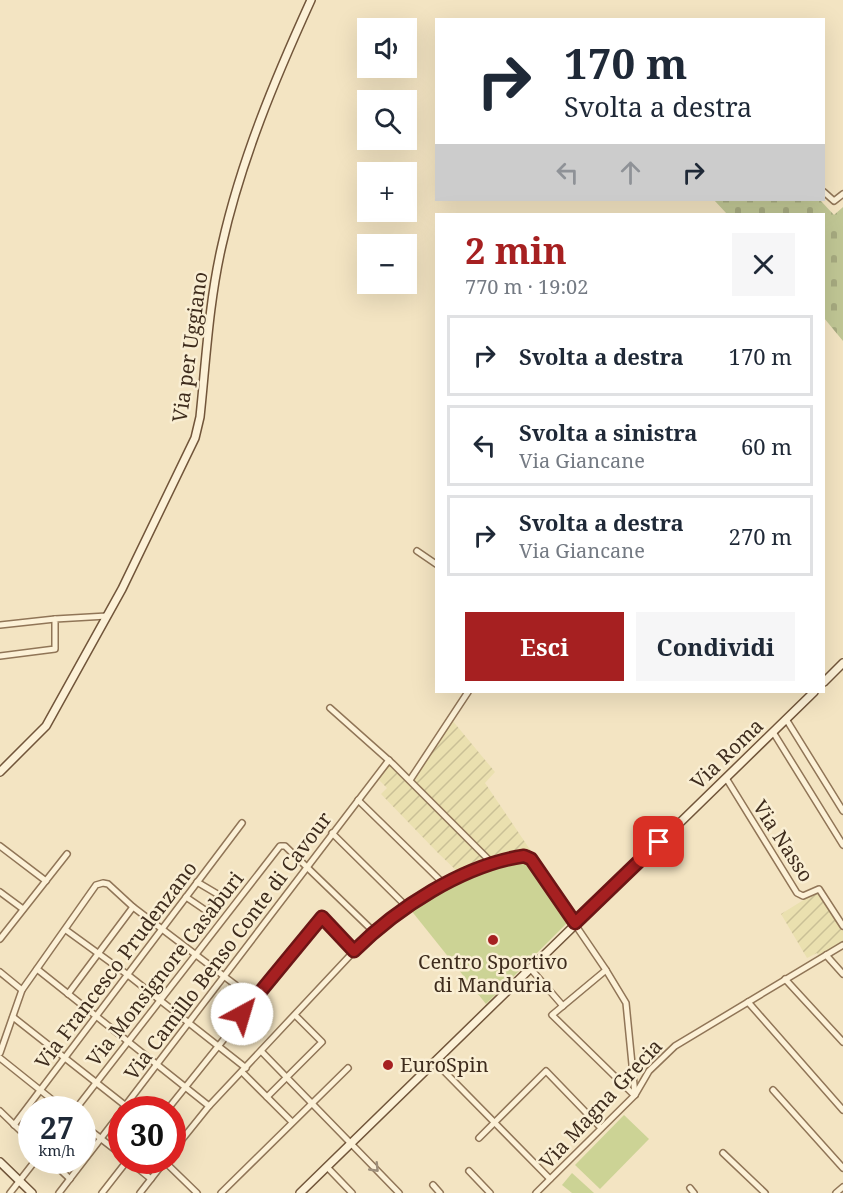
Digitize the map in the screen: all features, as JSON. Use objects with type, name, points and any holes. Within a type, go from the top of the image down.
[{"type":"street","name":"Via per Uggiano","points":[[1,770],[46,726],[122,589],[195,438],[200,417],[222,243],[242,173],[280,67],[311,0]]},
{"type":"street","points":[[825,193],[834,201],[843,194]]},
{"type":"street","points":[[417,551],[435,563]]},
{"type":"street","points":[[0,625],[107,616]]},
{"type":"street","points":[[0,656],[55,649],[55,619]]},
{"type":"street","points":[[825,681],[843,663]]},
{"type":"street","points":[[410,780],[467,693]]},
{"type":"street","name":"Via Roma","points":[[300,1193],[813,693]]},
{"type":"street","points":[[330,708],[410,780],[489,860],[491,865]]},
{"type":"street","points":[[786,719],[843,811]]},
{"type":"street","points":[[773,732],[843,845]]},
{"type":"street","name":"Via Camillo Benso Conte di Cavour","points":[[133,1096],[388,760]]},
{"type":"street","name":"Via Nasso","points":[[726,778],[797,893],[803,896],[819,889],[843,926]]},
{"type":"street","points":[[358,800],[445,885]]},
{"type":"street","name":"Via Francesco Prudenzano","points":[[14,1125],[242,823]]},
{"type":"street","points":[[332,833],[407,907]]},
{"type":"street","points":[[0,846],[46,881]]},
{"type":"street","name":"Via Monsignore Casaburi","points":[[86,1096],[280,846],[285,846],[307,868]]},
{"type":"street","points":[[0,939],[67,854]]},
{"type":"street","points":[[186,1132],[374,931],[407,907],[469,873],[524,856],[531,859],[626,1003],[634,1095]]},
{"type":"street","points":[[307,868],[374,931]]},
{"type":"street","points":[[186,897],[208,912],[219,895],[197,882]]},
{"type":"street","points":[[0,1053],[22,990],[96,885],[100,883],[108,884],[133,907],[254,999]]},
{"type":"street","points":[[0,892],[23,909]]},
{"type":"street","points":[[68,994],[133,907]]},
{"type":"street","points":[[178,1096],[322,917],[354,951]]},
{"type":"street","points":[[66,930],[218,1045],[292,1122]]},
{"type":"street","name":"Via Magna Grecia","points":[[536,1193],[634,1095],[649,1071],[675,1047],[843,945]]},
{"type":"street","points":[[826,955],[843,974]]},
{"type":"street","points":[[530,968],[563,1006]]},
{"type":"street","points":[[37,969],[209,1106]]},
{"type":"street","points":[[606,970],[552,1015],[634,1095]]},
{"type":"street","points":[[0,972],[22,990]]},
{"type":"street","points":[[785,979],[843,1042]]},
{"type":"street","points":[[748,1002],[843,1110]]},
{"type":"street","points":[[267,1097],[322,1042],[295,1015]]},
{"type":"street","points":[[13,1017],[96,1082],[110,1096]]},
{"type":"street","points":[[261,1051],[397,1191]]},
{"type":"street","points":[[0,1058],[46,1096]]},
{"type":"street","points":[[435,1062],[550,1179]]},
{"type":"street","points":[[221,1193],[348,1068]]},
{"type":"street","points":[[479,1138],[546,1071],[601,1128]]},
{"type":"street","points":[[773,1090],[843,1168]]},
{"type":"street","points":[[0,1111],[18,1129]]},
{"type":"street","name":"Via Camillo Benso Conte di Cavour","points":[[59,1193],[108,1129]]},
{"type":"street","points":[[96,1135],[108,1144]]},
{"type":"street","points":[[723,1154],[765,1193]]},
{"type":"street","points":[[0,1162],[32,1193]]},
{"type":"street","points":[[327,1167],[352,1193]]},
{"type":"street","points":[[469,1172],[490,1193]]},
{"type":"street","points":[[10,1193],[25,1174]]},
{"type":"street","points":[[65,1174],[70,1179]]},
{"type":"street","points":[[102,1193],[117,1174]]},
{"type":"street","points":[[145,1174],[151,1179]]},
{"type":"street","points":[[140,1193],[155,1174]]},
{"type":"street","points":[[178,1174],[197,1193]]},
{"type":"street","points":[[433,1185],[440,1193]]},
{"type":"street","points":[[145,1187],[151,1193]]},
{"type":"street","points":[[836,1193],[843,1187]]},
{"type":"street","points":[[388,1193],[397,1191]]},
{"type":"shaded area","points":[[452,720],[495,772],[485,783],[535,857],[525,853],[492,861],[414,781]]},
{"type":"shaded area","points":[[389,764],[487,863],[459,873],[438,853],[381,794],[387,788],[378,779]]},
{"type":"shaded area","points":[[818,891],[843,930],[843,941],[819,956],[817,953],[807,958],[781,914]]},
{"type":"green space","points":[[715,201],[821,201],[834,215],[843,207],[843,341],[825,319],[825,213],[726,213]]},
{"type":"green space","name":"Centro Sportivo di Manduria","points":[[518,860],[535,868],[571,919],[486,1004],[410,909],[465,878]]},
{"type":"green space","points":[[624,1115],[649,1139],[600,1189],[575,1165]]},
{"type":"green space","points":[[572,1173],[594,1193],[572,1193],[562,1185]]},
{"type":"place","name":"Centro Sportivo di Manduria","points":[[493,940]]},
{"type":"place","name":"EuroSpin","points":[[388,1065]]},
{"type":"route","points":[[242,1014],[322,917],[354,951],[374,931],[407,907],[445,885],[469,873],[524,856],[531,859],[575,923],[659,842]]}]
